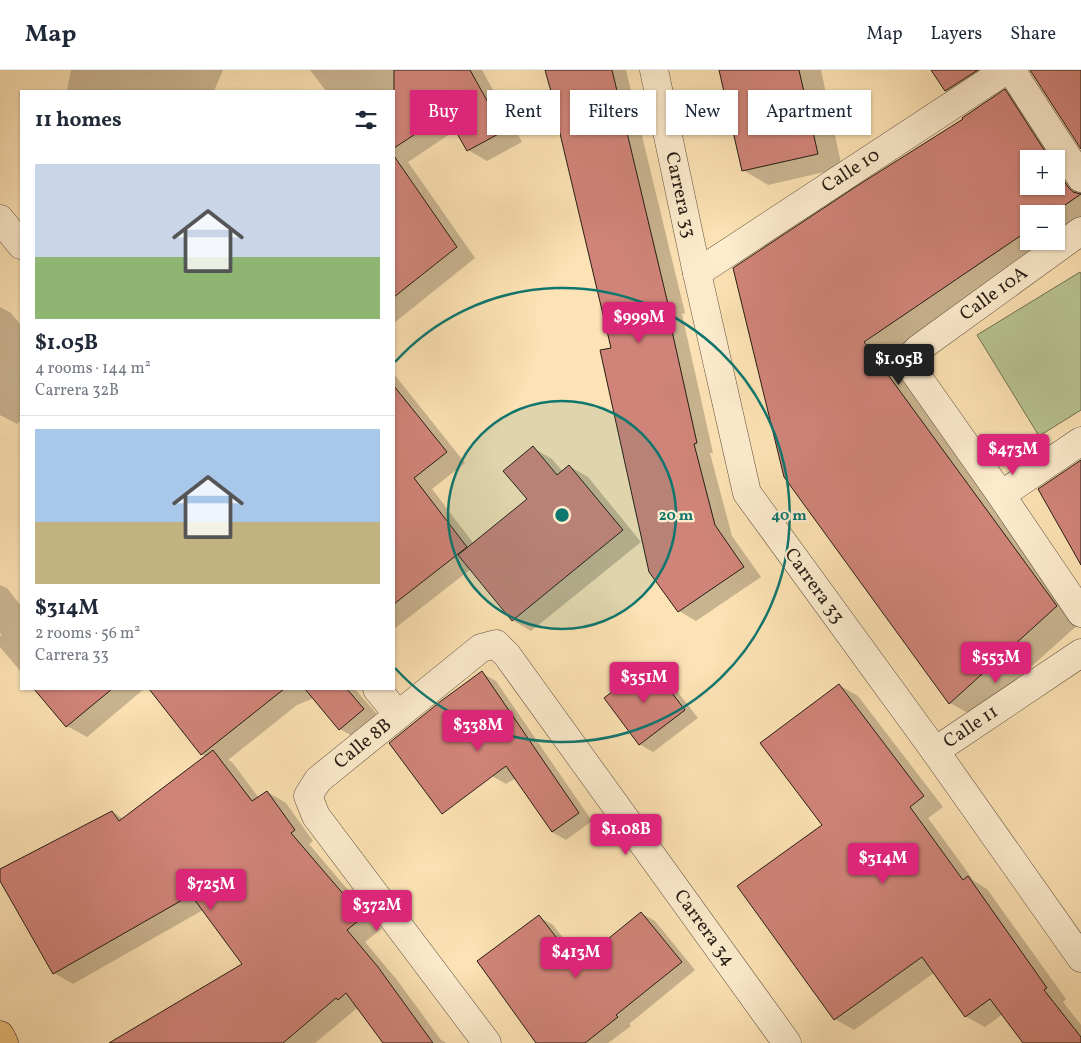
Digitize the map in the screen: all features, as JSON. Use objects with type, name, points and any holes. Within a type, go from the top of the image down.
[{"type":"main road","points":[[0,1036],[4,1043]]},
{"type":"street","name":"Carrera 33","points":[[654,70],[697,273],[747,493],[935,751],[1081,958]]},
{"type":"street","name":"Calle 10","points":[[697,273],[1006,70]]},
{"type":"street","points":[[1011,70],[1081,178]]},
{"type":"street","points":[[0,219],[20,244]]},
{"type":"street","name":"Calle 10A","points":[[1001,495],[914,373],[909,359],[918,349],[1081,231]]},
{"type":"street","points":[[1081,441],[1001,495],[1081,613]]},
{"type":"street","name":"Calle 8B","points":[[488,1043],[316,816],[308,796],[318,780],[398,715],[481,648],[496,644]]},
{"type":"street","name":"Carrera 34","points":[[496,644],[507,655],[787,1043]]},
{"type":"street","name":"Calle 11","points":[[935,751],[1081,653]]},
{"type":"street","points":[[378,690],[398,715]]},
{"type":"green space","points":[[1080,272],[1081,410],[1039,436],[977,335]]},
{"type":"building","points":[[394,70],[470,70],[487,100],[487,135],[497,135],[467,151],[458,135],[477,135],[477,90],[410,90],[410,135],[414,135],[395,147]]},
{"type":"building","points":[[545,70],[612,70],[617,90],[570,90],[570,135],[628,135],[668,304],[666,304],[697,443],[694,444],[715,525],[744,567],[678,612],[649,572],[600,350],[611,348],[560,134],[560,90],[551,90]]},
{"type":"building","points":[[719,70],[799,70],[804,90],[748,90],[748,135],[814,135],[818,154],[742,171],[734,135],[738,135],[738,90],[724,90]]},
{"type":"building","points":[[931,70],[978,70],[945,91]]},
{"type":"building","points":[[1030,70],[1081,70],[1081,149]]},
{"type":"building","points":[[1005,89],[1044,150],[1020,150],[1020,195],[1065,195],[1065,182],[1073,192],[1081,194],[1065,205],[1020,205],[1020,236],[864,342],[1057,606],[949,704],[784,477],[733,268]]},
{"type":"building","points":[[395,157],[457,247],[395,296]]},
{"type":"building","points":[[395,387],[447,452],[414,478],[467,547],[395,603]]},
{"type":"building","points":[[533,446],[557,475],[569,465],[623,530],[512,621],[458,555],[527,499],[503,471]]},
{"type":"building","points":[[1081,460],[1081,565],[1038,489]]},
{"type":"building","points":[[649,663],[685,710],[639,745],[604,698]]},
{"type":"building","points":[[482,671],[579,813],[552,832],[506,766],[442,814],[389,743]]},
{"type":"building","points":[[839,684],[924,796],[910,807],[963,880],[968,876],[1047,988],[1044,990],[1081,1037],[1081,1043],[1023,1043],[990,999],[965,1017],[922,957],[834,1020],[737,886],[822,825],[760,743]]},
{"type":"building","points":[[35,690],[111,690],[66,727]]},
{"type":"building","points":[[150,690],[283,690],[201,755]]},
{"type":"building","points":[[306,690],[348,690],[364,709],[339,730]]},
{"type":"building","points":[[213,750],[252,801],[267,791],[295,830],[291,833],[363,917],[347,930],[378,967],[433,1043],[383,1043],[346,993],[338,1000],[336,998],[283,1043],[109,1043],[242,964],[191,895],[53,974],[0,881],[0,869],[112,811],[119,821]]},
{"type":"building","points":[[641,912],[682,962],[616,1015],[618,1017],[585,1043],[536,1043],[477,961],[539,915],[577,964]]}]
